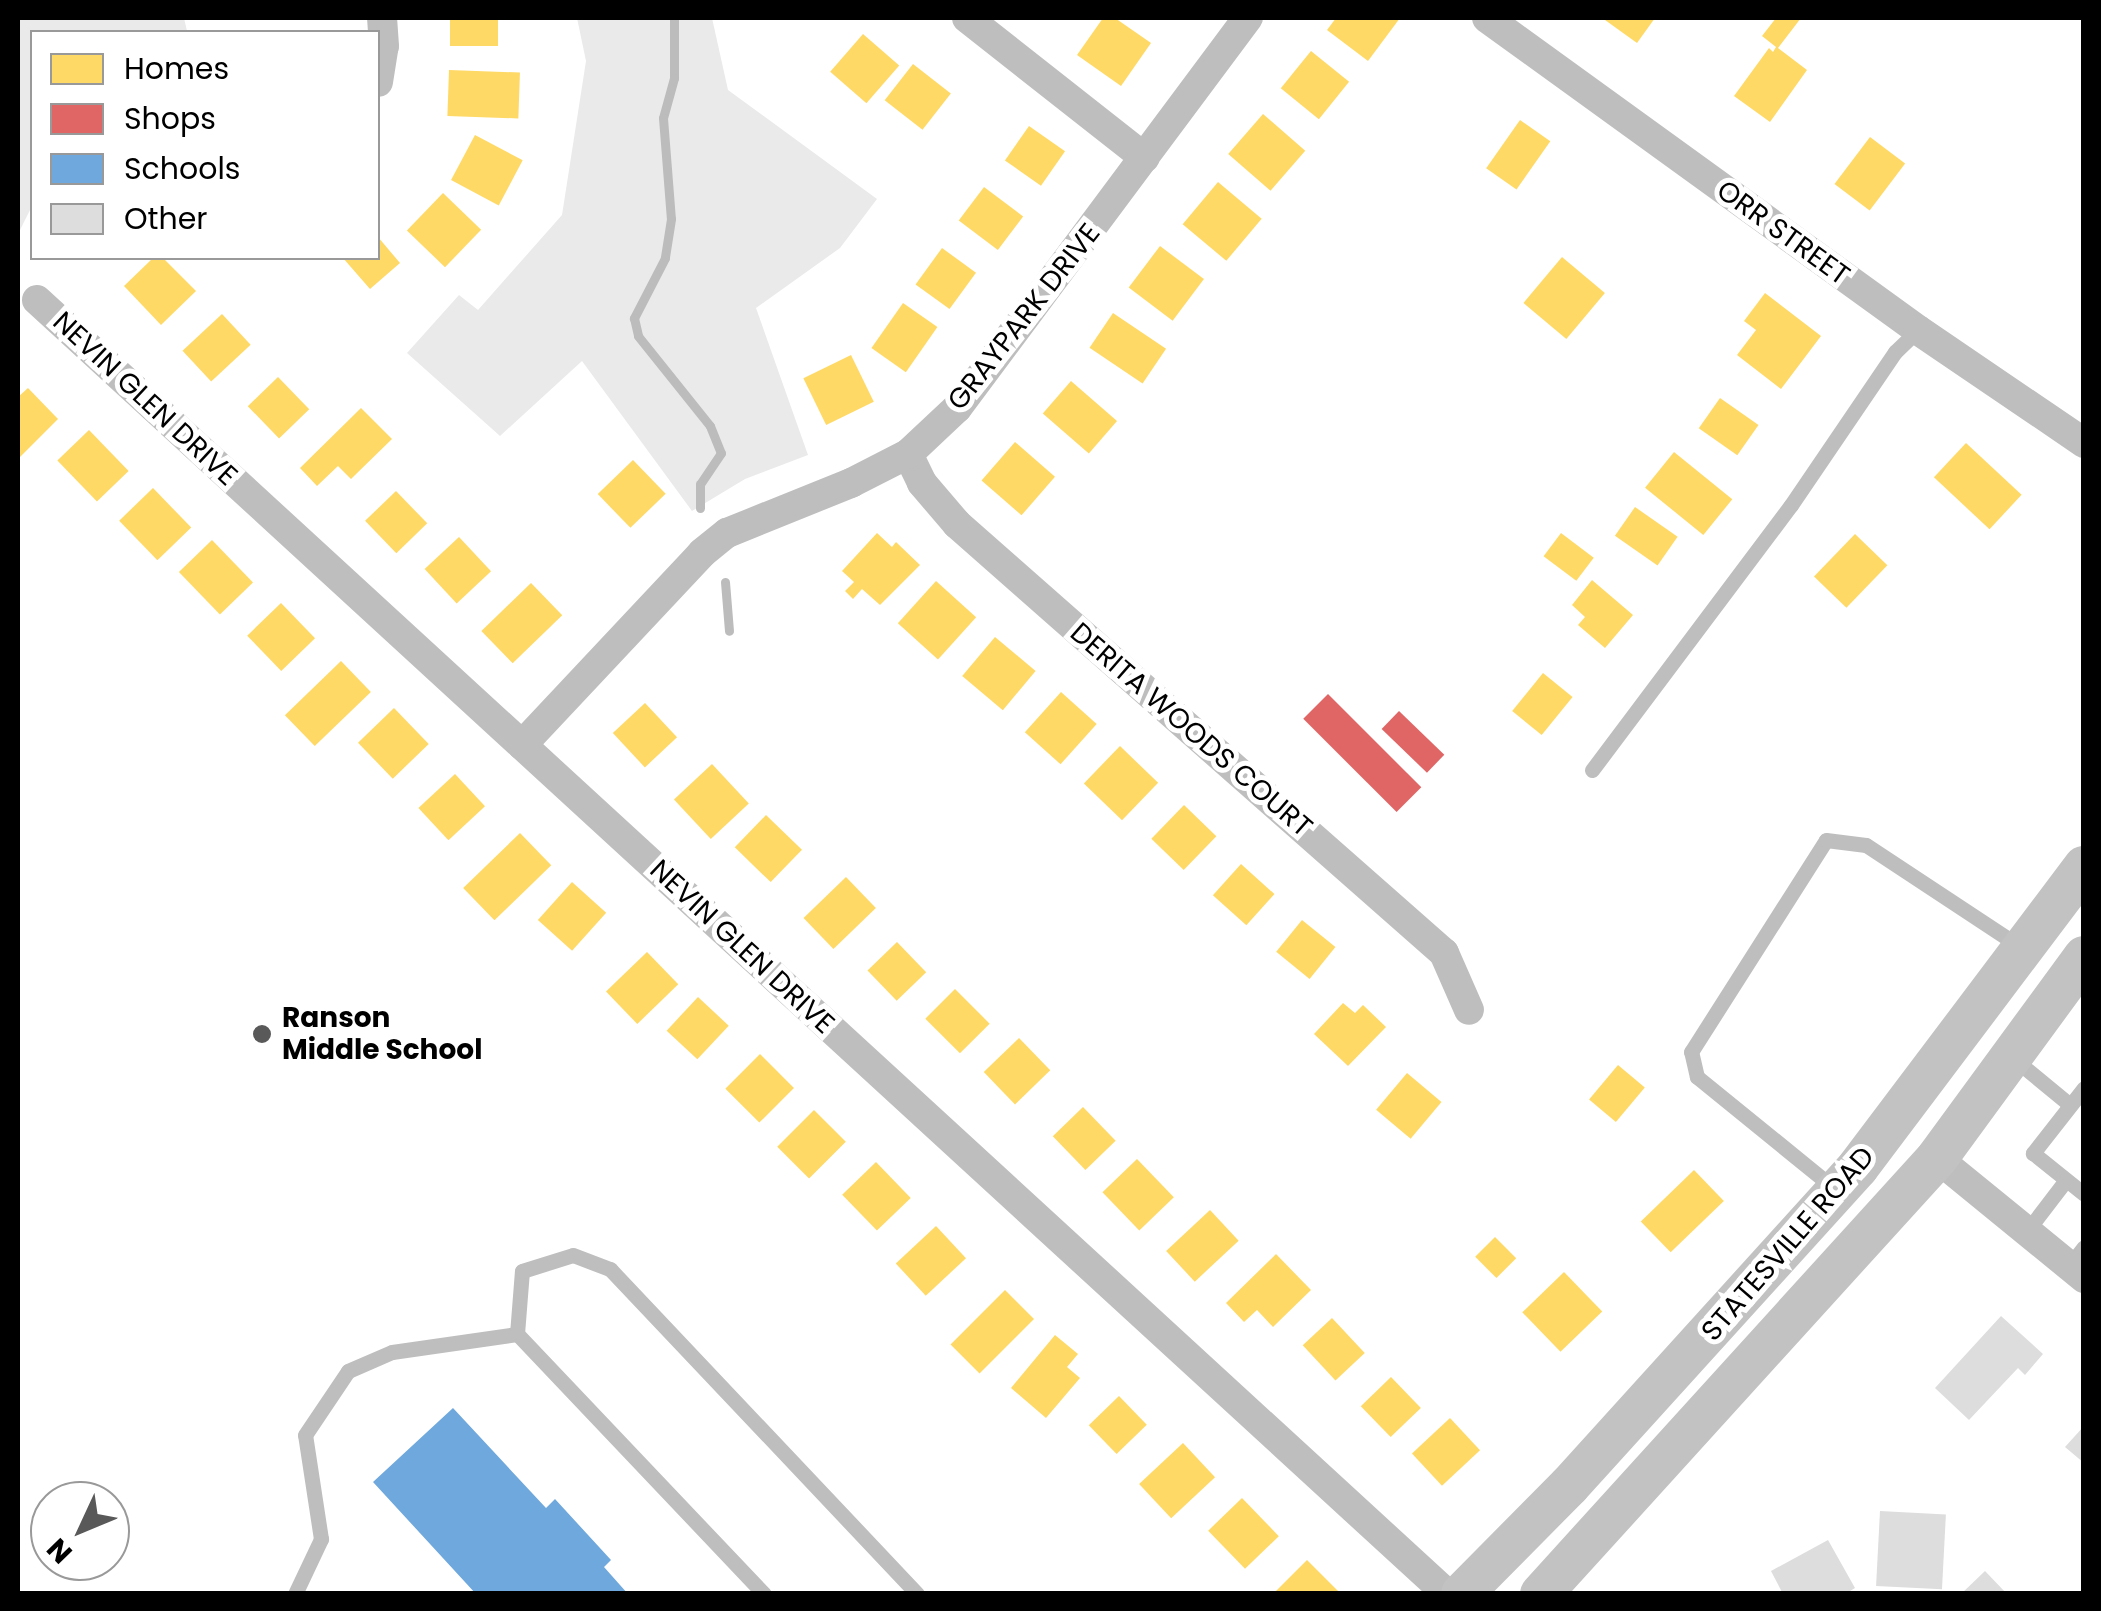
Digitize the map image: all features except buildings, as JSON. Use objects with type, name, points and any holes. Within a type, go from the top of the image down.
[{"type":"main road","name":"STATESVILLE ROAD","points":[[1462,1594],[1568,1486],[1838,1190],[2025,951],[2084,867]]},
{"type":"main road","name":"STATESVILLE ROAD","points":[[1541,1594],[1937,1158],[2084,958]]},
{"type":"street","points":[[380,70],[384,46],[382,18]]},
{"type":"street","points":[[968,18],[1145,158]]},
{"type":"street","name":"GRAYPARK DRIVE","points":[[522,744],[702,553],[728,533],[851,483],[908,454],[957,408],[1248,18]]},
{"type":"street","name":"ORR STREET","points":[[1487,18],[1918,330],[2084,443]]},
{"type":"street","name":"NEVIN GLEN DRIVE","points":[[38,300],[1447,1594]]},
{"type":"street","name":"DERITA WOODS COURT","points":[[908,454],[922,482],[957,524],[1444,953],[1469,1010]]},
{"type":"street","points":[[1937,1158],[2027,1232],[2079,1263]]},
{"type":"lane","points":[[1592,770],[1791,504],[1895,352],[1918,330]]},
{"type":"lane","points":[[1838,1190],[1697,1077],[1691,1052],[1826,840],[1866,845],[2025,951]]},
{"type":"lane","points":[[2013,1058],[2070,1105]]},
{"type":"lane","points":[[2084,1088],[2034,1153],[2084,1194]]},
{"type":"lane","points":[[2027,1232],[2066,1180]]},
{"type":"lane","points":[[764,1594],[517,1334],[522,1271],[573,1255],[610,1268],[918,1594]]},
{"type":"lane","points":[[294,1594],[321,1540],[306,1436],[348,1371],[392,1352],[517,1334]]},
{"type":"shaded area","points":[[18,18],[184,18],[187,30],[30,30],[30,210],[18,234]]},
{"type":"shaded area","points":[[577,18],[712,18],[728,90],[877,199],[840,248],[756,308],[808,455],[745,479],[692,511],[582,361],[500,436],[407,353],[459,295],[478,310],[562,215],[586,61]]},
{"type":"waterway","points":[[674,18],[674,78],[663,118],[671,219],[665,258],[634,318],[638,336],[710,426],[721,453],[700,484],[700,508]]},
{"type":"waterway","points":[[725,582],[729,631]]},
{"type":"place","name":"Ranson Middle School","points":[[262,1034]]}]
